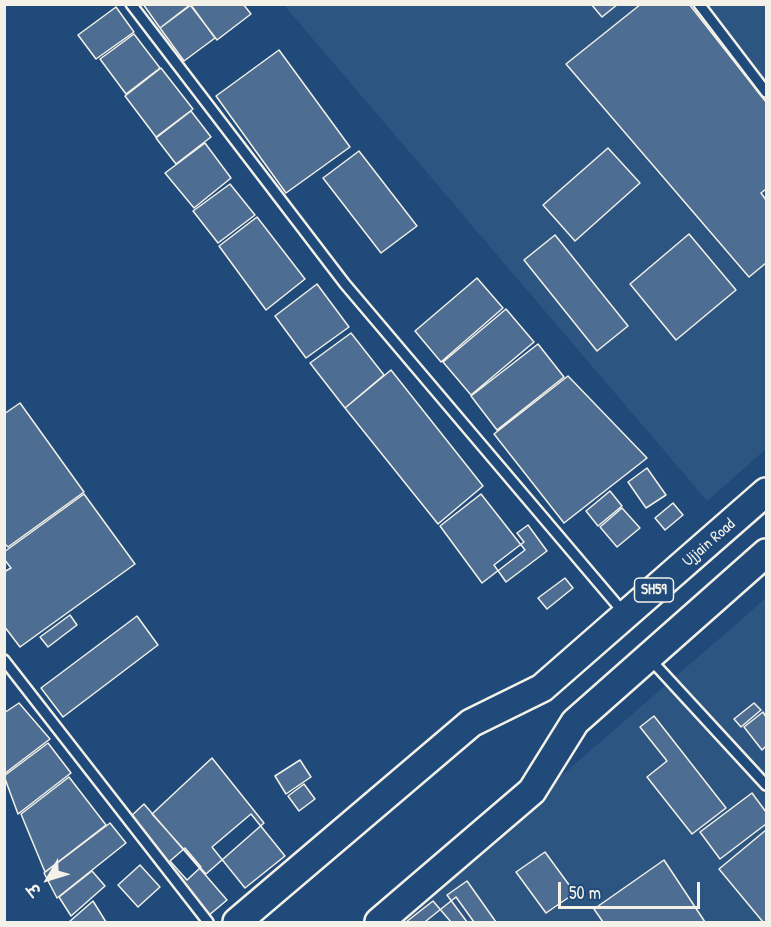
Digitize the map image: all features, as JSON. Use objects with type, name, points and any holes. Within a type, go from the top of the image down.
[{"type":"main road","name":"Ujjain Road","points":[[237,922],[471,723],[542,688],[766,492]]},
{"type":"main road","points":[[380,922],[532,790],[575,722],[766,553]]},
{"type":"lane","points":[[131,4],[345,284],[626,615]]},
{"type":"lane","points":[[699,4],[766,92]]},
{"type":"lane","points":[[649,658],[766,785]]},
{"type":"lane","points":[[4,660],[208,922]]},
{"type":"shaded area","points":[[284,5],[766,5],[766,449],[707,501]]},
{"type":"shaded area","points":[[766,598],[766,922],[393,922]]},
{"type":"building","points":[[143,4],[191,4],[160,28]]},
{"type":"building","points":[[193,4],[243,4],[251,14],[217,40],[191,6]]},
{"type":"building","points":[[591,4],[618,4],[602,17]]},
{"type":"building","points":[[641,4],[689,4],[766,102],[766,189],[761,193],[766,200],[766,263],[749,277],[566,64]]},
{"type":"building","points":[[191,5],[215,38],[184,61],[160,28]]},
{"type":"building","points":[[116,7],[134,32],[96,59],[78,35]]},
{"type":"building","points":[[134,34],[160,68],[126,94],[100,59]]},
{"type":"building","points":[[279,50],[350,147],[286,193],[216,96]]},
{"type":"building","points":[[161,68],[193,109],[156,137],[125,96]]},
{"type":"building","points":[[191,111],[211,137],[176,164],[156,138]]},
{"type":"building","points":[[205,143],[231,178],[194,208],[165,173]]},
{"type":"building","points":[[608,148],[640,183],[575,241],[543,205]]},
{"type":"building","points":[[359,151],[417,226],[381,253],[323,178]]},
{"type":"building","points":[[230,184],[255,215],[218,243],[193,211]]},
{"type":"building","points":[[257,217],[305,279],[266,310],[219,246]]},
{"type":"building","points":[[689,234],[736,290],[676,340],[630,284]]},
{"type":"building","points":[[555,235],[628,326],[597,351],[524,260]]},
{"type":"building","points":[[477,278],[503,308],[441,362],[415,331]]},
{"type":"building","points":[[317,284],[349,327],[306,358],[275,316]]},
{"type":"building","points":[[506,309],[534,342],[471,395],[443,362]]},
{"type":"building","points":[[351,333],[384,375],[345,408],[310,363]]},
{"type":"building","points":[[538,344],[564,377],[497,430],[471,396]]},
{"type":"building","points":[[391,370],[483,486],[438,524],[345,408]]},
{"type":"building","points":[[568,376],[647,458],[564,523],[494,434]]},
{"type":"building","points":[[20,403],[84,492],[8,547],[4,543],[4,414]]},
{"type":"building","points":[[647,468],[666,495],[646,508],[628,482]]},
{"type":"building","points":[[610,491],[622,506],[598,526],[586,511]]},
{"type":"building","points":[[84,494],[135,564],[20,647],[4,626],[4,572],[11,568],[4,559],[4,552]]},
{"type":"building","points":[[481,494],[525,550],[482,583],[440,526]]},
{"type":"building","points":[[673,503],[683,515],[665,530],[655,518]]},
{"type":"building","points":[[622,508],[640,528],[617,547],[600,527]]},
{"type":"building","points":[[528,525],[547,551],[506,582],[494,565],[524,542],[517,533]]},
{"type":"building","points":[[565,578],[573,588],[547,609],[538,598]]},
{"type":"building","points":[[70,615],[77,625],[48,647],[40,637]]},
{"type":"building","points":[[137,616],[158,645],[63,717],[41,688]]},
{"type":"building","points":[[19,703],[50,739],[4,774],[4,713]]},
{"type":"building","points":[[754,703],[761,710],[741,727],[734,719]]},
{"type":"building","points":[[763,712],[766,717],[766,746],[762,750],[744,727]]},
{"type":"building","points":[[654,716],[726,808],[692,834],[647,777],[667,761],[640,727]]},
{"type":"building","points":[[48,743],[71,773],[18,814],[4,776]]},
{"type":"building","points":[[212,758],[264,823],[206,874],[152,814]]},
{"type":"building","points":[[300,760],[311,777],[286,794],[275,776]]},
{"type":"building","points":[[69,777],[106,825],[45,872],[21,814]]},
{"type":"building","points":[[304,784],[315,799],[299,811],[288,796]]},
{"type":"building","points":[[752,793],[766,812],[766,824],[720,859],[700,832]]},
{"type":"building","points":[[144,804],[227,900],[208,916],[128,819]]},
{"type":"building","points":[[251,814],[285,856],[245,888],[212,847]]},
{"type":"building","points":[[110,823],[126,843],[57,898],[44,873]]},
{"type":"building","points":[[766,830],[766,922],[763,922],[719,869]]},
{"type":"building","points":[[185,848],[201,867],[187,880],[170,861]]},
{"type":"building","points":[[545,852],[575,893],[546,913],[516,872]]},
{"type":"building","points":[[664,860],[705,922],[603,922],[594,909]]},
{"type":"building","points":[[140,865],[160,887],[138,907],[118,885]]},
{"type":"building","points":[[92,871],[105,886],[71,916],[59,897]]},
{"type":"building","points":[[467,881],[496,922],[467,922],[447,895]]},
{"type":"building","points":[[456,897],[474,922],[426,921]]},
{"type":"building","points":[[93,901],[106,922],[69,922]]},
{"type":"building","points":[[433,901],[451,922],[406,922]]}]
